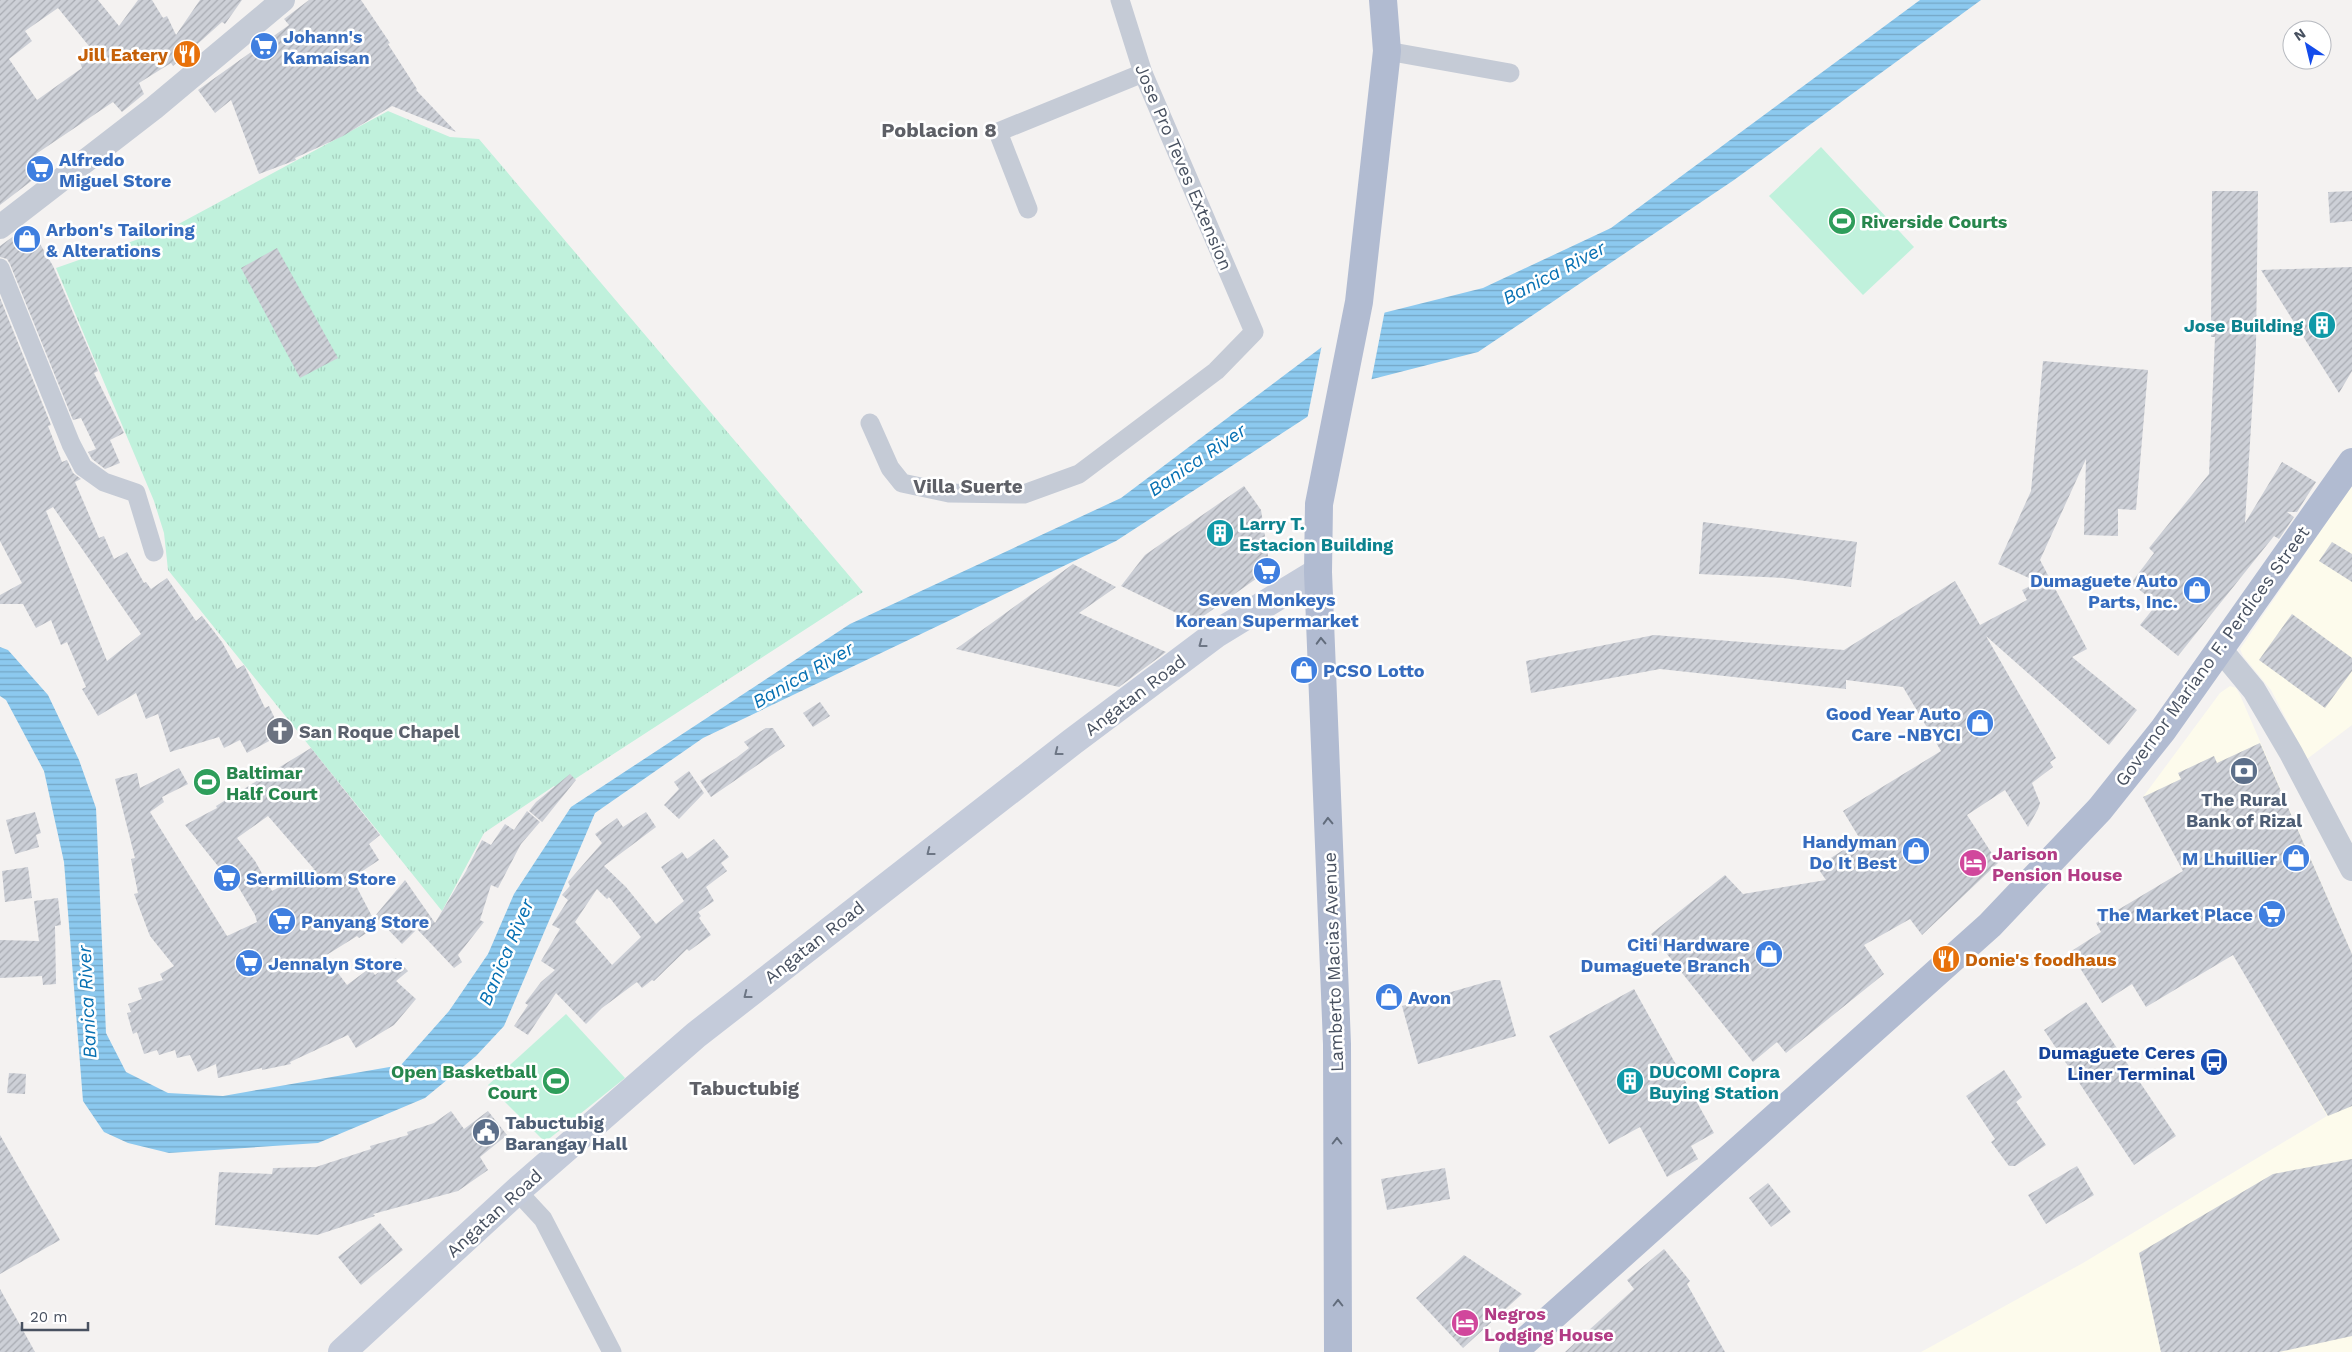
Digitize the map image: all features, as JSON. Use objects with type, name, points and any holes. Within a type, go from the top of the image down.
[{"type":"main road","name":"Lamberto Macias Avenue","points":[[1338,1352],[1337,1044],[1318,572],[1319,504],[1328,450],[1359,302],[1387,51],[1383,0]]},
{"type":"main road","name":"Governor Mariano F. Perdices Street","points":[[1513,1352],[1679,1201],[1990,925],[2100,809],[2163,730],[2352,462]]},
{"type":"main road","name":"Angatan Road","points":[[342,1352],[517,1191],[696,1035],[1072,742],[1216,634],[1318,572]]},
{"type":"street","points":[[0,227],[154,108],[283,0]]},
{"type":"street","name":"Jose Pro Teves Extension","points":[[870,423],[890,468],[902,483],[949,493],[1024,494],[1079,474],[1216,371],[1254,332],[1142,73],[1120,0]]},
{"type":"street","points":[[1387,51],[1510,73]]},
{"type":"street","points":[[1028,209],[998,132],[1142,73]]},
{"type":"street","points":[[0,268],[71,444],[83,467],[104,482],[136,493],[154,552]]},
{"type":"street","points":[[2220,649],[2254,690],[2291,753],[2352,869]]},
{"type":"street","points":[[517,1191],[544,1219],[612,1352]]},
{"type":"shaded area","points":[[2352,485],[2352,725],[2307,759],[2271,690],[2243,656],[2240,649]]},
{"type":"shaded area","points":[[2230,686],[2236,688],[2240,695],[2352,954],[2352,1352],[1921,1352],[2083,1263],[2327,1116],[2143,797],[2220,693]]},
{"type":"green space","points":[[388,111],[450,137],[479,139],[863,592],[558,790],[554,786],[484,833],[442,911],[168,570],[164,533],[154,501],[56,268],[173,227]]},
{"type":"green space","name":"Riverside Courts","points":[[1821,147],[1914,247],[1863,295],[1769,196]]},
{"type":"green space","name":"Open Basketball Court","points":[[566,1014],[625,1078],[545,1142],[488,1085]]},
{"type":"water","name":"Banica River","points":[[1920,0],[1981,0],[1734,180],[1478,352],[1361,382],[1116,541],[703,738],[595,813],[504,1026],[476,1056],[425,1098],[318,1143],[169,1153],[128,1143],[104,1132],[83,1101],[64,862],[44,771],[6,700],[0,696],[0,647],[8,650],[48,695],[79,760],[96,808],[106,1033],[126,1072],[168,1093],[223,1096],[401,1065],[449,1011],[488,954],[514,894],[571,807],[850,624],[1121,498],[1359,319],[1483,288],[1611,228]]},
{"type":"pier","points":[[1385,310],[1371,382],[1362,384],[1307,420],[1322,344],[1358,317]]},
{"type":"building","points":[[0,0],[98,0],[119,26],[138,0],[152,0],[163,18],[167,16],[176,35],[200,0],[242,0],[225,24],[222,22],[173,66],[171,63],[139,83],[144,94],[122,112],[113,102],[36,154],[47,169],[0,205]],"holes":[[[58,8],[93,51],[80,62],[82,68],[37,100],[9,59],[32,41],[25,31]]]},
{"type":"building","points":[[309,0],[361,0],[390,43],[388,44],[416,90],[456,132],[392,106],[343,136],[295,158],[296,160],[259,174],[231,100],[215,113],[198,90],[289,25],[284,19]]},
{"type":"building","points":[[2212,191],[2258,191],[2256,346],[2245,523],[2282,462],[2316,482],[2297,512],[2287,512],[2294,517],[2279,539],[2274,536],[2178,656],[2140,625],[2157,604],[2131,583],[2154,553],[2149,548],[2209,474],[2215,337],[2211,337]]},
{"type":"building","points":[[2352,191],[2352,221],[2330,223],[2328,192]]},
{"type":"building","points":[[29,225],[53,266],[98,371],[94,373],[124,433],[110,440],[120,463],[105,469],[92,459],[88,452],[96,449],[81,418],[73,420],[10,264],[7,259],[0,257],[0,246]]},
{"type":"building","points":[[277,248],[338,358],[300,378],[241,268]]},
{"type":"building","name":"Jose Building","points":[[2352,267],[2352,371],[2339,393],[2261,270]]},
{"type":"building","points":[[0,298],[51,425],[48,426],[62,462],[67,460],[73,473],[81,479],[75,482],[99,538],[104,536],[114,559],[127,552],[144,583],[146,582],[151,589],[167,578],[196,621],[202,616],[222,642],[237,669],[244,665],[265,708],[269,706],[282,734],[247,753],[240,740],[224,748],[219,737],[170,752],[158,714],[146,719],[136,693],[98,716],[82,689],[86,687],[67,642],[61,645],[51,620],[36,628],[23,604],[0,604],[0,595],[22,583],[0,541]],"holes":[[[53,507],[141,634],[107,661],[46,511]]]},
{"type":"building","points":[[2043,361],[2148,370],[2136,510],[2118,509],[2118,536],[2084,535],[2086,459],[2040,560],[2087,649],[2072,657],[2137,710],[2109,745],[1986,636],[2056,758],[2050,762],[2053,767],[2032,783],[2040,803],[2038,809],[2028,827],[2005,790],[1967,815],[1998,863],[1922,935],[1910,919],[1864,945],[1884,974],[1786,1053],[1777,1042],[1753,1062],[1651,934],[1725,875],[1743,894],[1826,880],[1817,867],[1860,839],[1843,811],[1941,751],[1903,687],[1846,680],[1846,689],[1660,669],[1531,693],[1526,661],[1654,635],[1844,650],[1955,581],[1980,625],[2027,600],[2022,590],[2038,582],[1998,564],[2031,491]]},
{"type":"building","name":"Larry T. Estacion Building","points":[[1244,486],[1261,510],[1270,569],[1195,622],[1121,586],[1145,555]]},
{"type":"building","points":[[1703,522],[1857,542],[1851,587],[1783,578],[1699,574]]},
{"type":"building","points":[[2332,542],[2352,554],[2352,582],[2319,561]]},
{"type":"building","points":[[1073,564],[1116,587],[1079,613],[1166,652],[1119,687],[956,649]]},
{"type":"building","points":[[2292,614],[2352,658],[2352,671],[2325,708],[2259,660]]},
{"type":"building","points":[[820,702],[830,716],[813,727],[803,713]]},
{"type":"building","points":[[766,728],[773,728],[785,746],[711,797],[700,781],[749,748],[744,742]]},
{"type":"building","name":"The Market Place","points":[[2260,743],[2352,954],[2352,1106],[2328,1116],[2233,955],[2146,1007],[2132,984],[2102,1003],[2070,952],[2101,932],[2096,923],[2183,871],[2143,797],[2181,779],[2178,773],[2214,756],[2217,763]]},
{"type":"building","points":[[311,748],[380,835],[369,844],[379,860],[352,878],[377,926],[325,956],[347,985],[370,968],[375,975],[396,958],[408,971],[396,981],[416,999],[394,1025],[356,1048],[348,1035],[290,1062],[291,1064],[262,1070],[262,1068],[218,1078],[216,1064],[198,1072],[190,1055],[177,1058],[175,1050],[159,1055],[157,1050],[144,1054],[137,1032],[133,1034],[127,1013],[131,1012],[128,1004],[142,999],[138,988],[163,980],[160,974],[174,966],[150,936],[134,894],[138,893],[131,859],[135,858],[115,779],[137,773],[140,788],[179,768],[188,784],[162,797],[164,802],[150,812],[227,936],[257,922],[255,915],[233,878],[230,881],[185,825],[217,808],[216,806]],"holes":[[[268,816],[314,869],[272,891],[255,861],[237,838]]]},
{"type":"building","points":[[689,771],[704,793],[679,819],[664,805],[679,789],[674,782]]},
{"type":"building","points":[[570,774],[576,780],[542,822],[529,811],[536,802]]},
{"type":"building","points":[[527,811],[540,822],[521,844],[498,888],[491,885],[480,920],[484,922],[458,955],[462,962],[454,968],[417,929],[402,944],[375,916],[405,880],[435,923],[482,840],[491,845],[505,824],[514,830]]},
{"type":"building","points":[[35,812],[41,833],[36,835],[39,847],[15,854],[6,820]]},
{"type":"building","points":[[646,812],[656,827],[604,866],[626,887],[656,924],[684,901],[661,867],[682,852],[687,859],[714,839],[729,857],[721,863],[727,871],[706,887],[714,901],[698,912],[701,916],[699,918],[711,935],[689,951],[687,949],[654,981],[652,980],[642,988],[637,982],[602,1008],[586,1024],[556,993],[528,1035],[514,1026],[528,1005],[525,1003],[541,982],[555,970],[541,961],[560,929],[552,925],[568,900],[562,895],[570,886],[568,882],[602,843],[595,834],[617,818],[623,827]],"holes":[[[597,889],[607,899],[609,897],[641,937],[612,965],[575,922]]]},
{"type":"building","points":[[28,867],[32,898],[5,902],[2,871]]},
{"type":"building","points":[[58,898],[61,925],[55,926],[56,984],[43,985],[42,976],[0,978],[0,940],[39,941],[34,901]]},
{"type":"building","points":[[1493,980],[1500,980],[1516,1036],[1418,1064],[1402,1006]]},
{"type":"building","name":"DUCOMI Copra Buying Station","points":[[1634,989],[1714,1133],[1691,1146],[1698,1159],[1667,1177],[1640,1127],[1609,1144],[1549,1036]]},
{"type":"building","points":[[2086,1002],[2176,1136],[2134,1165],[2044,1030]]},
{"type":"building","points":[[2004,1070],[2022,1097],[2016,1102],[2046,1145],[2015,1166],[2009,1166],[1991,1142],[1995,1139],[1966,1096]]},
{"type":"building","points":[[9,1073],[26,1074],[25,1094],[7,1093]]},
{"type":"building","points":[[451,1111],[464,1129],[488,1111],[507,1135],[480,1157],[488,1170],[458,1191],[373,1214],[375,1216],[317,1235],[215,1225],[219,1172],[272,1174],[273,1168],[316,1167],[371,1149],[370,1146],[408,1135],[407,1132],[434,1123]]},
{"type":"building","points":[[0,1135],[60,1240],[0,1274]]},
{"type":"building","points":[[2352,1159],[2352,1336],[2279,1352],[2161,1352],[2139,1253],[2273,1174]]},
{"type":"building","points":[[2077,1166],[2094,1195],[2046,1224],[2028,1195]]},
{"type":"building","points":[[1445,1168],[1450,1199],[1387,1210],[1381,1179]]},
{"type":"building","points":[[1768,1183],[1791,1212],[1771,1227],[1749,1198]]},
{"type":"building","points":[[380,1223],[403,1250],[361,1285],[338,1257]]},
{"type":"building","points":[[1664,1249],[1690,1281],[1687,1284],[1725,1352],[1565,1352],[1634,1289],[1627,1280]]},
{"type":"building","name":"Negros Lodging House","points":[[1464,1255],[1522,1294],[1463,1348],[1416,1298]]},
{"type":"building","points":[[0,1289],[35,1352],[0,1352]]},
{"type":"place","name":"Johann's Kamaisan","points":[[264,46]]},
{"type":"place","name":"Jill Eatery","points":[[187,54]]},
{"type":"place","name":"Alfredo Miguel Store","points":[[40,169]]},
{"type":"place","name":"Riverside Courts","points":[[1842,221]]},
{"type":"place","name":"Arbon's Tailoring & Alterations","points":[[27,239]]},
{"type":"place","name":"Jose Building","points":[[2322,325]]},
{"type":"place","name":"Larry T. Estacion Building","points":[[1220,533]]},
{"type":"place","name":"Seven Monkeys Korean Supermarket","points":[[1267,571]]},
{"type":"place","name":"Dumaguete Auto Parts, Inc.","points":[[2197,590]]},
{"type":"place","name":"PCSO Lotto","points":[[1304,670]]},
{"type":"place","name":"Good Year Auto Care -NBYCI","points":[[1980,723]]},
{"type":"place","name":"San Roque Chapel","points":[[280,731]]},
{"type":"place","name":"The Rural Bank of Rizal","points":[[2244,771]]},
{"type":"place","name":"Baltimar Half Court","points":[[207,782]]},
{"type":"place","name":"Handyman Do It Best","points":[[1916,851]]},
{"type":"place","name":"M Lhuillier","points":[[2296,858]]},
{"type":"place","name":"Jarison Pension House","points":[[1973,863]]},
{"type":"place","name":"Sermilliom Store","points":[[227,878]]},
{"type":"place","name":"The Market Place","points":[[2272,914]]},
{"type":"place","name":"Panyang Store","points":[[282,921]]},
{"type":"place","name":"Citi Hardware Dumaguete Branch","points":[[1769,954]]},
{"type":"place","name":"Donie's foodhaus","points":[[1946,959]]},
{"type":"place","name":"Jennalyn Store","points":[[249,963]]},
{"type":"place","name":"Avon","points":[[1389,997]]},
{"type":"place","name":"Dumaguete Ceres Liner Terminal","points":[[2214,1062]]},
{"type":"place","name":"Open Basketball Court","points":[[556,1081]]},
{"type":"place","name":"DUCOMI Copra Buying Station","points":[[1630,1081]]},
{"type":"place","name":"Tabuctubig Barangay Hall","points":[[486,1132]]},
{"type":"place","name":"Negros Lodging House","points":[[1465,1323]]},
{"type":"district","name":"Poblacion 8","points":[[939,130]]},
{"type":"district","name":"Villa Suerte","points":[[968,486]]},
{"type":"district","name":"Tabuctubig","points":[[744,1088]]}]
